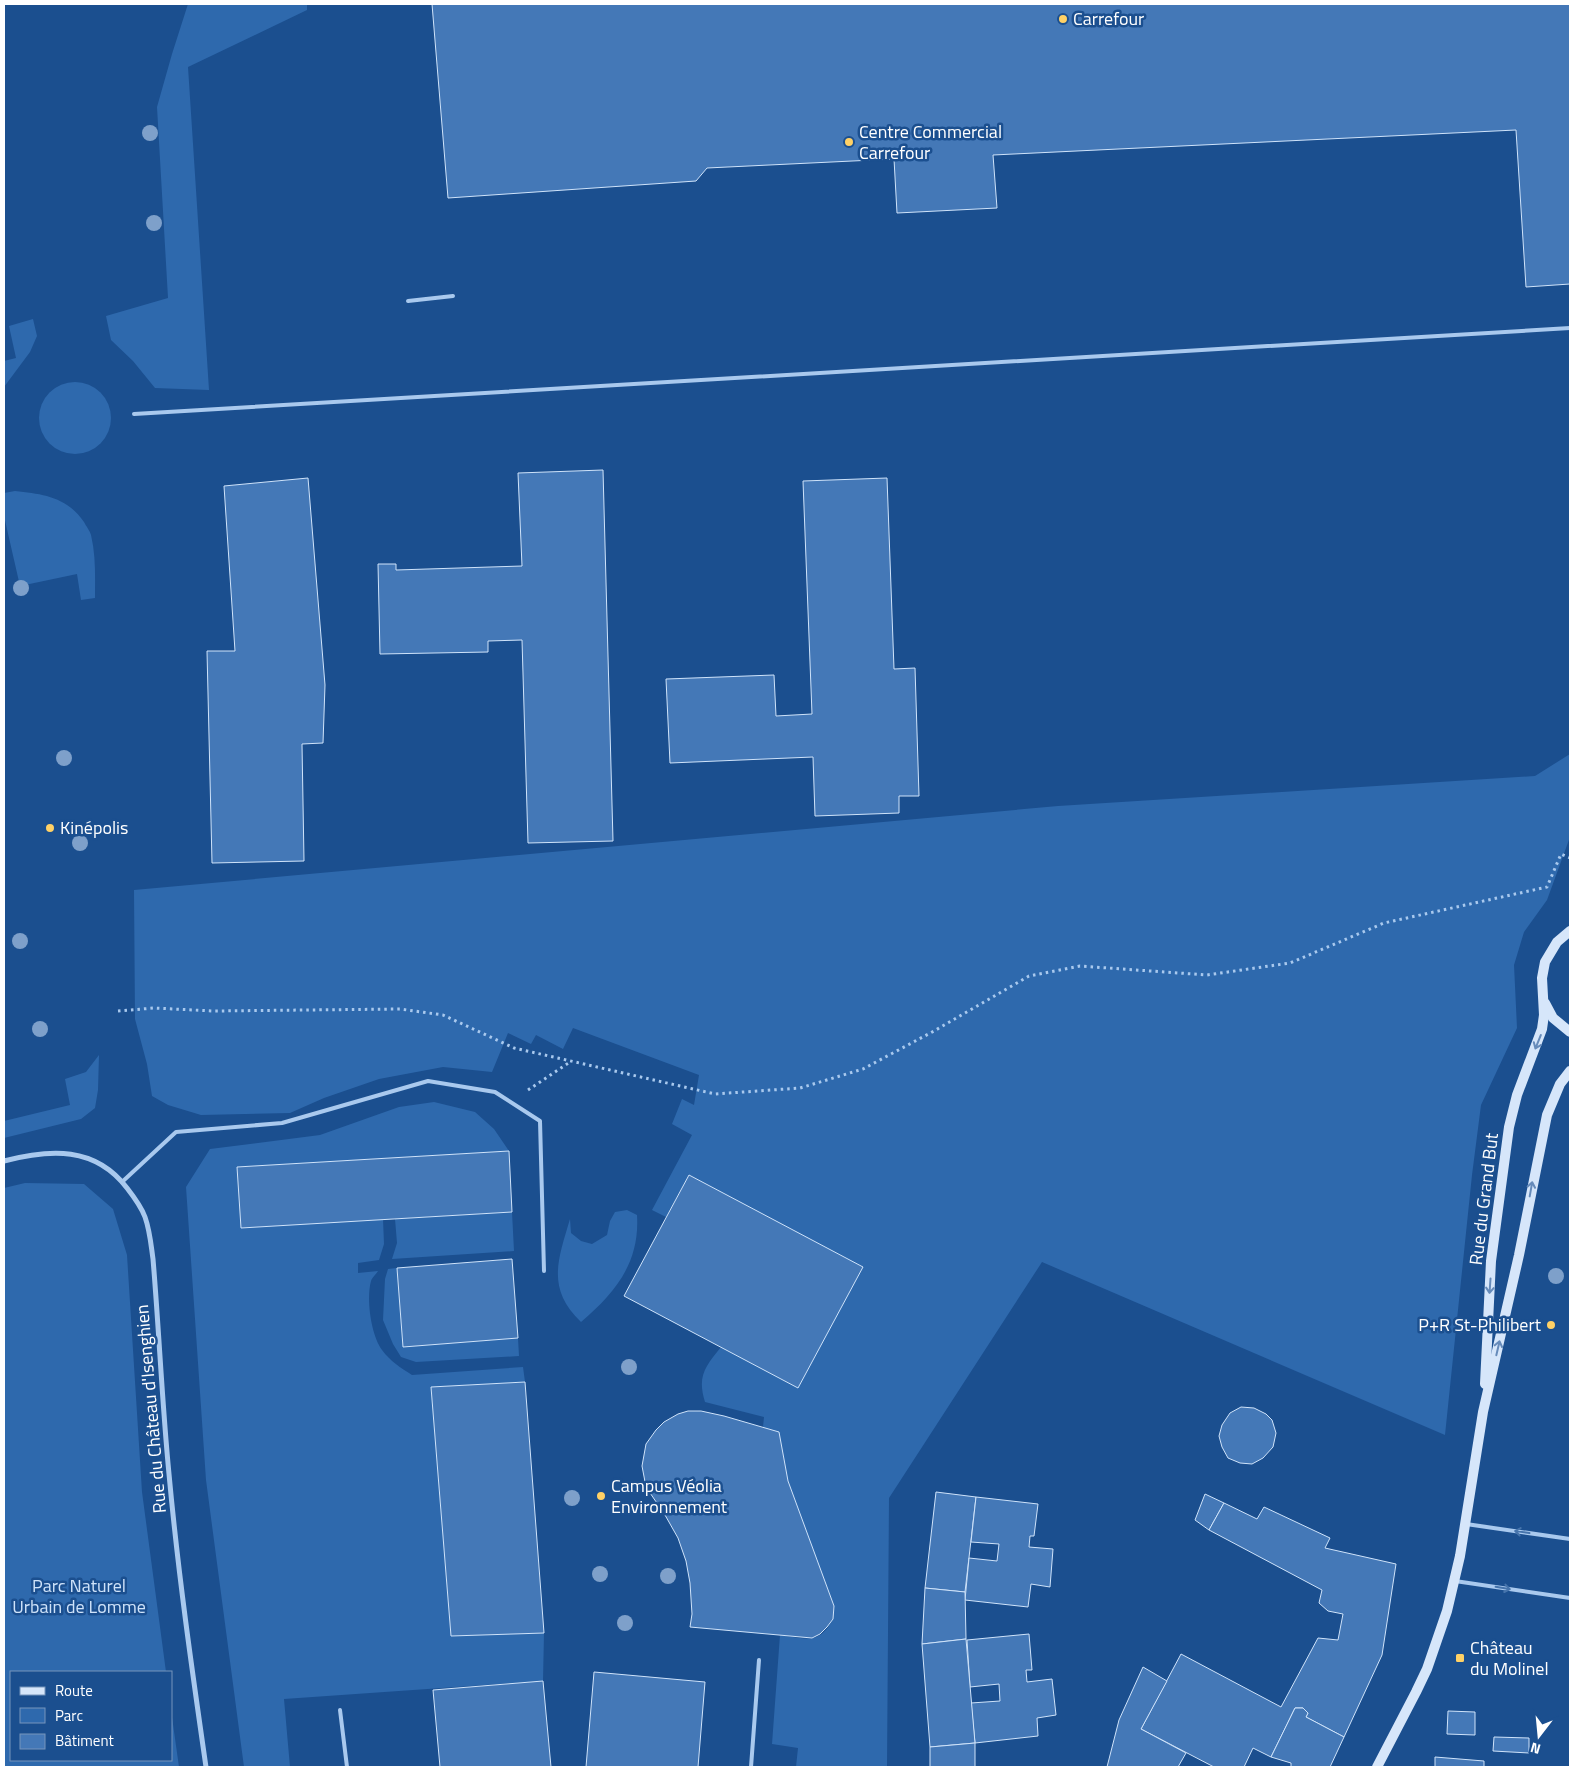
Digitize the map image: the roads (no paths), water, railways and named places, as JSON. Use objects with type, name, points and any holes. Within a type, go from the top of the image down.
[{"type":"main road","name":"Rue du Grand But","points":[[1483,1412],[1491,1261],[1509,1128],[1517,1095],[1541,1036],[1544,1016],[1542,978],[1545,962],[1552,948],[1567,934],[1570,926]]},
{"type":"main road","name":"Rue du Grand But","points":[[1543,994],[1553,1018],[1570,1032]]},
{"type":"main road","name":"Rue du Grand But","points":[[1377,1767],[1427,1669],[1455,1581],[1483,1412],[1519,1255],[1547,1115],[1556,1090],[1570,1071]]},
{"type":"street","name":"Rue du Château d'Isenghien","points":[[4,1161],[31,1154],[74,1154],[92,1159],[108,1169],[136,1198],[150,1233],[169,1473],[185,1617],[206,1767]]},
{"type":"lane","points":[[408,301],[453,296]]},
{"type":"lane","points":[[134,414],[1570,328]]},
{"type":"lane","points":[[122,1182],[176,1132],[282,1123],[428,1080],[495,1092],[540,1121],[544,1271]]},
{"type":"lane","points":[[1465,1524],[1570,1539]]},
{"type":"lane","points":[[1455,1581],[1570,1598]]},
{"type":"lane","points":[[751,1767],[759,1660]]},
{"type":"lane","points":[[340,1710],[346,1767]]},
{"type":"place","name":"Carrefour","points":[[1063,19]]},
{"type":"place","name":"Centre Commercial Carrefour","points":[[849,142]]},
{"type":"place","name":"Kinépolis","points":[[50,828]]},
{"type":"place","name":"P+R St-Philibert","points":[[1551,1325]]},
{"type":"place","name":"Campus Véolia Environnement","points":[[601,1496]]},
{"type":"place","name":"Château du Molinel","points":[[1460,1658]]},
{"type":"park label","name":"Parc Naturel Urbain de Lomme","points":[[79,1596]]}]
